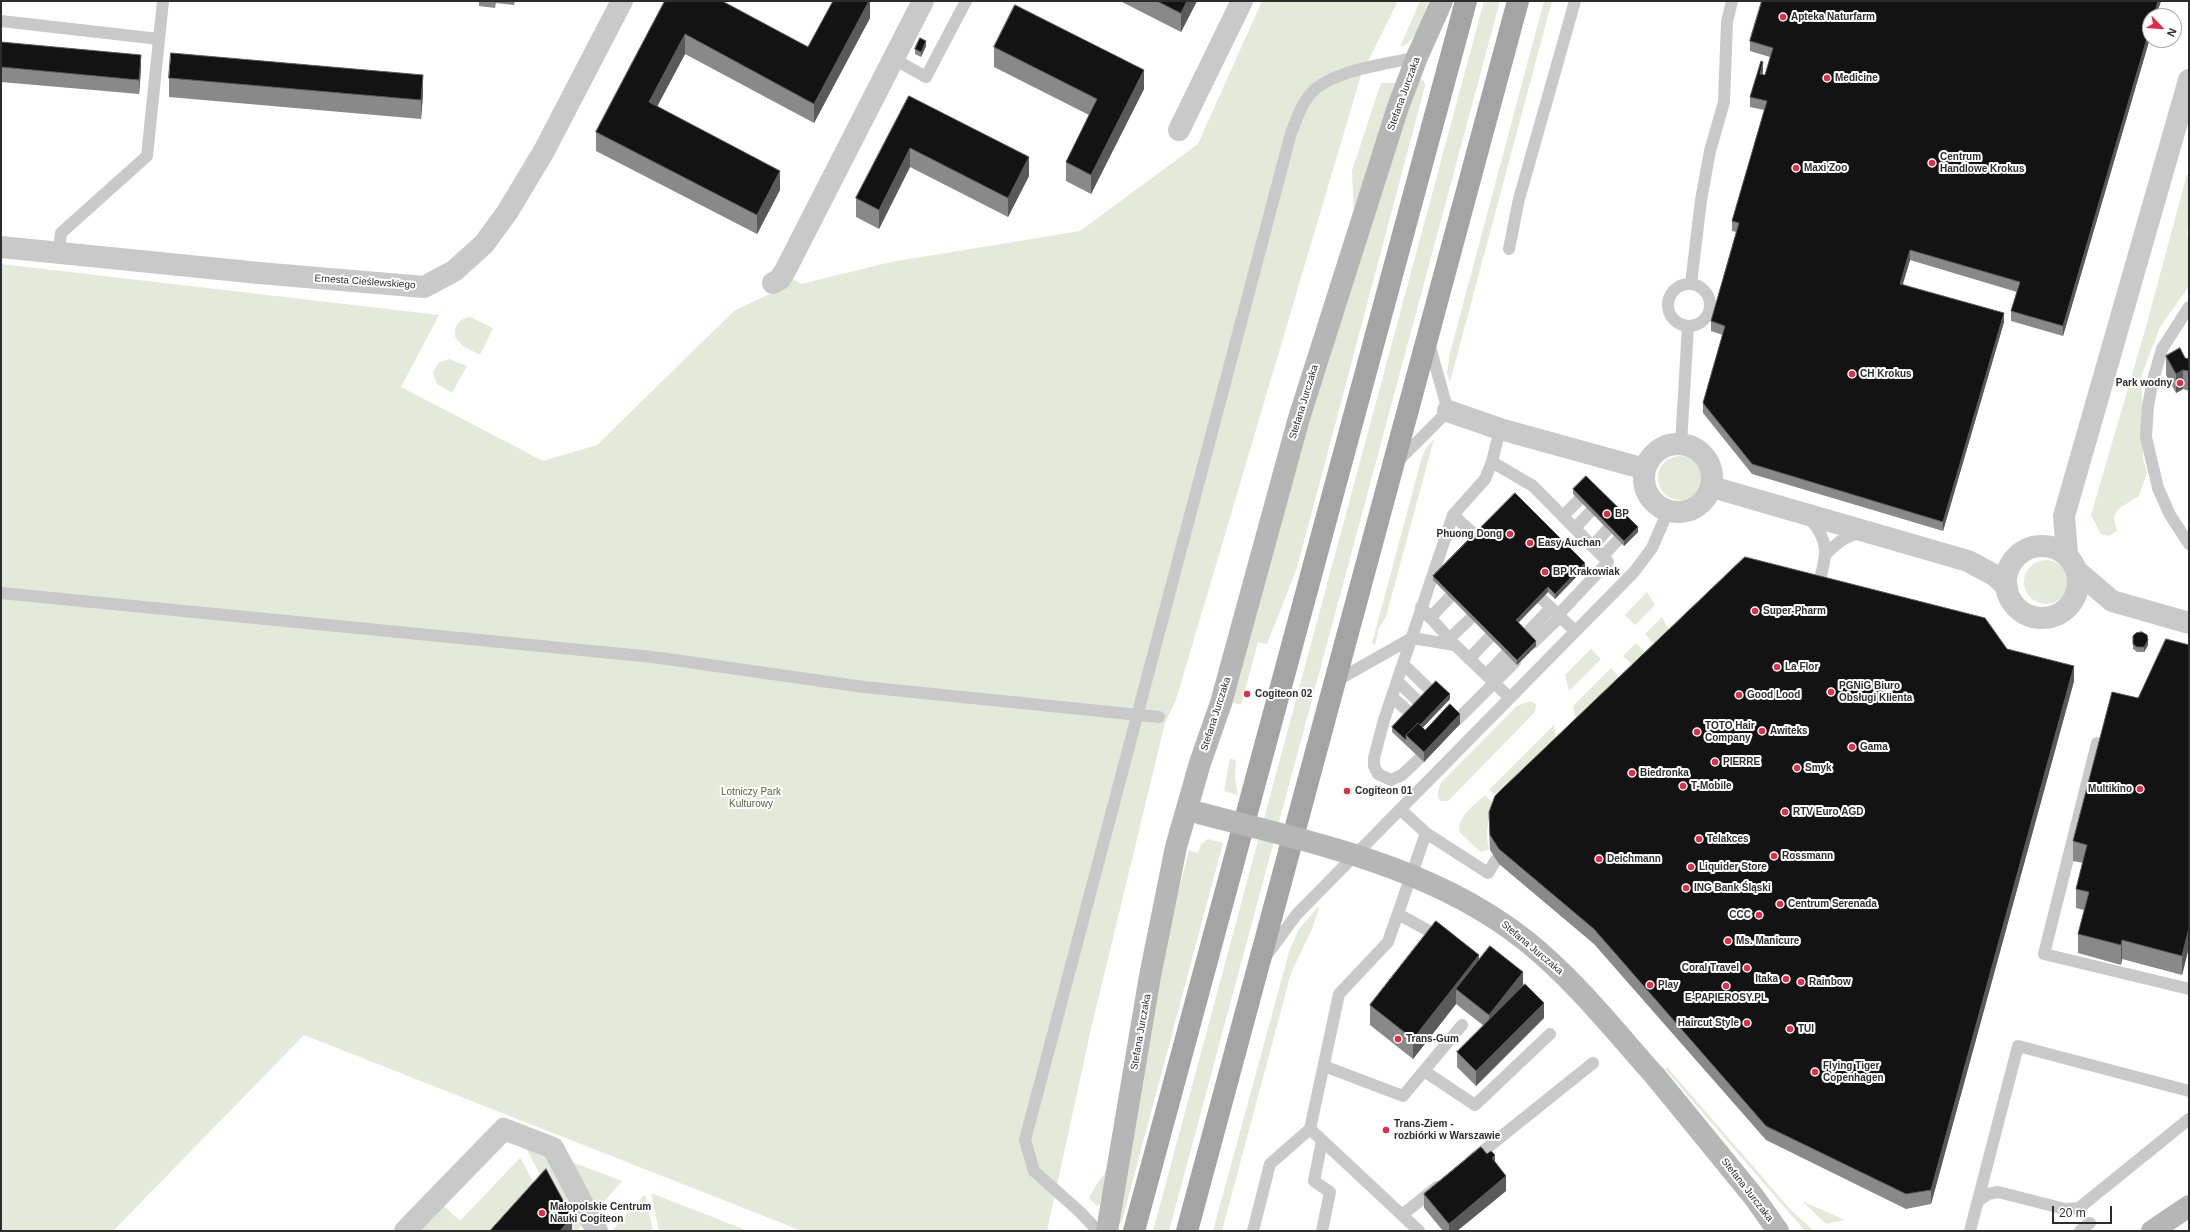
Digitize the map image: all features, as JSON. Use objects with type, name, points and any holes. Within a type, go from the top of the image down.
[{"type":"main road","points":[[1134,1231],[1466,1]]},
{"type":"main road","points":[[1187,1231],[1518,1]]},
{"type":"street","name":"Ernesta Cieślewskiego","points":[[1,247],[281,276],[424,287],[454,271],[479,248],[508,211],[544,151],[622,1]]},
{"type":"street","points":[[773,283],[780,279],[786,269],[892,58],[923,1]]},
{"type":"street","points":[[1179,130],[1242,1]]},
{"type":"street","name":"Stefana Jurczaka","points":[[1107,1231],[1150,976],[1176,847],[1193,812],[1200,763],[1219,709],[1299,418],[1398,107],[1417,57],[1442,1]]},
{"type":"street","points":[[2064,516],[2008,570],[2007,587],[2010,598],[2016,607],[2030,616],[2046,618],[2056,616],[2066,610],[2073,602],[2077,592],[2079,581],[2072,563],[2064,516],[2189,80]]},
{"type":"street","points":[[1448,411],[1500,428],[1645,469]]},
{"type":"street","points":[[1680,444],[1697,449],[1707,459],[1712,473],[1712,487],[1707,498],[1694,508],[1680,512],[1668,511],[1657,505],[1647,493],[1645,486],[1645,469],[1656,452],[1664,447],[1680,444]]},
{"type":"street","points":[[1712,487],[1968,561],[1994,575],[2007,587]]},
{"type":"street","points":[[1968,561],[1998,560],[2027,551],[2052,548],[2072,563],[2112,601]]},
{"type":"street","points":[[2066,610],[2112,601],[2189,623]]},
{"type":"street","name":"Stefana Jurczaka","points":[[1193,812],[1370,859],[1418,877],[1464,899],[1525,940],[1574,984],[1656,1077],[1754,1197],[1778,1231]]},
{"type":"street","points":[[405,1231],[504,1129],[553,1148],[597,1231]]},
{"type":"street","points":[[2152,1231],[2189,1206]]},
{"type":"lane","points":[[59,252],[61,233],[147,156],[163,1]]},
{"type":"lane","points":[[892,58],[926,76],[966,1]]},
{"type":"lane","points":[[1508,249],[1514,219],[1575,1]]},
{"type":"lane","points":[[1691,284],[1701,200],[1710,151],[1724,102],[1727,22],[1732,1]]},
{"type":"lane","points":[[1,21],[159,38]]},
{"type":"lane","points":[[1098,1231],[1080,1212],[1034,1170],[1025,1140],[1291,134],[1298,115],[1308,97],[1319,85],[1337,76],[1417,57]]},
{"type":"lane","points":[[1691,284],[1701,288],[1708,296],[1712,313],[1701,322],[1688,326],[1679,323],[1672,317],[1669,303],[1670,298],[1676,289],[1691,284]]},
{"type":"lane","points":[[2189,307],[2162,349],[2152,387],[2146,437],[2158,488],[2170,515],[2189,544]]},
{"type":"lane","points":[[1680,444],[1688,326]]},
{"type":"lane","points":[[1393,465],[1448,411],[1427,338]]},
{"type":"lane","points":[[1420,758],[1397,779],[1386,779],[1378,774],[1374,766],[1374,758],[1389,718],[1392,696],[1412,638],[1424,595],[1453,515],[1485,479],[1492,462],[1500,428]]},
{"type":"lane","points":[[1492,462],[1533,486],[1608,562],[1529,639]]},
{"type":"lane","points":[[1563,516],[1579,500]]},
{"type":"lane","points":[[1258,968],[1297,914],[1647,556],[1668,511]]},
{"type":"lane","points":[[1575,528],[1590,512]]},
{"type":"lane","points":[[1805,514],[1818,527],[1824,539],[1826,554],[1817,590]]},
{"type":"lane","points":[[1453,515],[1476,537]]},
{"type":"lane","points":[[1593,546],[1608,529]]},
{"type":"lane","points":[[1826,554],[1838,542],[1850,535],[1867,532]]},
{"type":"lane","points":[[1603,556],[1618,540]]},
{"type":"lane","points":[[1424,595],[1436,583]]},
{"type":"lane","points":[[1,593],[653,657],[864,687],[1159,717]]},
{"type":"lane","points":[[1430,618],[1450,597]]},
{"type":"lane","points":[[1542,599],[1575,631]]},
{"type":"lane","points":[[1421,607],[1452,642],[1509,697]]},
{"type":"lane","points":[[1452,642],[1471,618]]},
{"type":"lane","points":[[1469,659],[1490,637]]},
{"type":"lane","points":[[1336,681],[1412,638],[1452,642]]},
{"type":"lane","points":[[1457,720],[1490,679],[1510,658]]},
{"type":"lane","points":[[1403,664],[1431,691]]},
{"type":"lane","points":[[1398,681],[1420,703]]},
{"type":"lane","points":[[1392,696],[1410,713]]},
{"type":"lane","points":[[2097,743],[2044,954],[2189,989]]},
{"type":"lane","points":[[1400,808],[1426,833],[1488,872],[1496,860]]},
{"type":"lane","points":[[1253,1231],[1270,1164],[1310,1129],[1339,994],[1388,942],[1426,833]]},
{"type":"lane","points":[[1398,914],[1452,943]]},
{"type":"lane","points":[[1324,1066],[1403,1096],[1462,1025]]},
{"type":"lane","points":[[1424,1071],[1476,1105],[1550,1034]]},
{"type":"lane","points":[[1970,1231],[2018,1046],[2189,1091]]},
{"type":"lane","points":[[1464,1166],[1593,1063]]},
{"type":"lane","points":[[1978,1201],[1988,1194],[1998,1192],[2065,1209],[2079,1208],[2189,1119]]},
{"type":"lane","points":[[1310,1129],[1419,1231]]},
{"type":"lane","points":[[1322,1141],[1314,1181],[1330,1192],[1322,1231]]},
{"type":"lane","points":[[1402,1215],[1445,1181]]},
{"type":"lane","points":[[2080,1231],[2090,1223]]},
{"type":"green space","name":"Lotniczy Park Kulturowy","points":[[1262,1],[1398,1],[1361,75],[1176,700],[1165,723],[1091,1029],[1047,1231],[802,1231],[304,1035],[113,1231],[1,1231],[1,264],[439,315],[401,387],[543,461],[597,445],[734,311],[786,286],[791,278],[801,284],[891,262],[1080,231],[1198,144]]},
{"type":"green space","points":[[1420,1],[1429,1],[1419,28],[1411,40],[1400,47]]},
{"type":"green space","points":[[1484,1],[1500,1],[1169,1231],[1153,1231]]},
{"type":"green space","points":[[1544,1],[1552,1],[1450,382],[1447,374],[1450,353]]},
{"type":"green space","points":[[1420,79],[1424,81],[1425,86],[1297,568],[1267,644],[1258,642],[1241,705],[1231,702],[1293,467],[1417,80]]},
{"type":"green space","points":[[1381,83],[1396,83],[1354,217],[1352,171]]},
{"type":"green space","points":[[2187,174],[2189,176],[2189,224],[2187,234],[2189,238],[2189,286],[2160,327],[2142,374],[2143,459],[2147,473],[2139,496],[2118,509],[2114,517],[2117,531],[2109,536],[2101,534],[2091,515],[2146,327]]},
{"type":"green space","points":[[470,317],[493,328],[480,355],[463,346],[455,337],[455,329],[458,323],[463,319]]},
{"type":"green space","points":[[449,359],[467,366],[452,393],[437,384],[433,373],[438,363]]},
{"type":"green space","points":[[1434,439],[1386,617],[1379,628],[1375,645],[1372,643],[1422,457],[1426,448]]},
{"type":"green space","points":[[1684,456],[1689,457],[1696,462],[1701,469],[1701,487],[1696,494],[1689,499],[1676,500],[1671,499],[1664,494],[1659,487],[1658,474],[1659,469],[1664,462],[1671,457]]},
{"type":"green space","points":[[2050,560],[2055,561],[2062,566],[2067,573],[2067,591],[2062,598],[2055,603],[2042,604],[2037,603],[2030,598],[2025,591],[2024,578],[2025,573],[2030,566],[2037,561]]},
{"type":"green space","points":[[1647,592],[1655,605],[1635,625],[1625,615]]},
{"type":"green space","points":[[1662,617],[1673,638],[1660,651],[1645,634]]},
{"type":"green space","points":[[1636,643],[1652,659],[1639,671],[1623,656]]},
{"type":"green space","points":[[1591,649],[1601,659],[1569,691],[1565,675]]},
{"type":"green space","points":[[1611,668],[1625,684],[1582,726],[1575,716],[1573,706]]},
{"type":"green space","points":[[1530,701],[1536,704],[1535,712],[1448,801],[1440,801],[1438,792],[1441,783],[1517,706]]},
{"type":"green space","points":[[1554,725],[1557,748],[1502,801],[1489,790]]},
{"type":"green space","points":[[1230,759],[1236,760],[1235,779],[1238,795],[1224,791]]},
{"type":"green space","points":[[1485,795],[1495,805],[1490,816],[1488,827],[1487,837],[1489,849],[1481,852],[1460,833],[1459,827],[1467,812]]},
{"type":"green space","points":[[1208,839],[1223,843],[1122,1221],[1118,1226],[1160,962],[1189,850],[1198,853],[1201,844]]},
{"type":"green space","points":[[1320,905],[1312,929],[1291,973],[1222,1231],[1213,1231],[1289,952],[1299,929]]},
{"type":"green space","points":[[1667,1067],[1790,1209],[1814,1231],[1805,1231],[1665,1069]]},
{"type":"green space","points":[[534,1148],[544,1151],[582,1225],[577,1231],[569,1231],[527,1150]]},
{"type":"green space","points":[[519,1159],[521,1159],[540,1195],[508,1231],[414,1231],[441,1203],[460,1221]]},
{"type":"green space","points":[[572,1162],[622,1181],[597,1210]]},
{"type":"green space","points":[[1107,1171],[1102,1203],[1097,1206],[1089,1198],[1096,1185]]},
{"type":"green space","points":[[651,1193],[748,1231],[659,1231]]},
{"type":"green space","points":[[645,1194],[653,1231],[612,1231]]},
{"type":"green space","points":[[1802,1201],[1845,1220],[1826,1224]]},
{"type":"building","points":[[665,1],[722,1],[808,47],[833,1],[869,1],[814,104],[685,34],[649,102],[780,171],[757,215],[596,132]]},
{"type":"building","points":[[1157,1],[1187,1],[1181,13]]},
{"type":"building","name":"Centrum Handlowe Krokus","points":[[1762,1],[2158,1],[2156,8],[2142,8],[2142,48],[2144,48],[2063,326],[2011,311],[2020,282],[1910,250],[1900,284],[2004,313],[1943,522],[1752,464],[1703,403],[1725,326],[1711,321],[1739,223],[1732,221],[1767,101],[1750,97],[1761,61],[1763,62],[1760,74],[1765,75],[1773,48],[1750,41]]},
{"type":"building","points":[[1015,5],[1144,70],[1091,175],[1066,162],[1097,99],[994,47]]},
{"type":"building","points":[[920,38],[926,41],[921,52],[915,49]]},
{"type":"building","points":[[1,42],[141,55],[139,80],[1,67]]},
{"type":"building","points":[[171,53],[423,75],[421,100],[169,78]]},
{"type":"building","points":[[909,96],[1029,157],[1008,198],[910,148],[879,210],[856,198]]},
{"type":"building","points":[[2180,348],[2185,358],[2189,359],[2189,371],[2183,370],[2176,374],[2166,356]]},
{"type":"building","name":"BP","points":[[1586,476],[1638,527],[1624,541],[1573,489]]},
{"type":"building","points":[[1515,493],[1585,563],[1555,594],[1548,587],[1516,620],[1536,641],[1517,660],[1433,576]]},
{"type":"building","name":"Centrum Serenada","points":[[1745,557],[1985,618],[2007,649],[2074,666],[1931,1190],[1906,1194],[1766,1126],[1594,929],[1499,849],[1490,835],[1489,812],[1495,796]]},
{"type":"building","points":[[2142,632],[2147,635],[2148,640],[2144,647],[2137,647],[2133,644],[2133,636],[2136,633]]},
{"type":"building","name":"Multikino","points":[[2166,639],[2189,645],[2189,928],[2182,956],[2122,940],[2121,945],[2078,934],[2089,892],[2076,889],[2087,845],[2073,841],[2112,692],[2138,698]]},
{"type":"building","points":[[1436,681],[1450,694],[1420,725],[1418,723],[1406,735],[1406,740],[1392,727]]},
{"type":"building","points":[[1450,704],[1460,714],[1424,752],[1406,735],[1418,723],[1425,730]]},
{"type":"building","points":[[1436,921],[1479,955],[1413,1039],[1370,1005]]},
{"type":"building","points":[[1490,946],[1523,972],[1489,1015],[1456,989]]},
{"type":"building","points":[[1525,984],[1544,1003],[1476,1071],[1457,1052]]},
{"type":"building","points":[[1481,1147],[1487,1154],[1491,1151],[1495,1155],[1492,1158],[1506,1176],[1449,1224],[1424,1194]]},
{"type":"building","points":[[546,1169],[572,1217],[560,1231],[490,1231]]},
{"type":"place","name":"Apteka Naturfarm","points":[[1783,17]]},
{"type":"place","name":"Medicine","points":[[1827,78]]},
{"type":"place","name":"Centrum Handlowe Krokus","points":[[1932,163]]},
{"type":"place","name":"Maxi Zoo","points":[[1796,168]]},
{"type":"place","name":"CH Krokus","points":[[1852,374]]},
{"type":"place","name":"Park wodny","points":[[2180,383]]},
{"type":"place","name":"BP","points":[[1607,514]]},
{"type":"place","name":"Phuong Dong","points":[[1510,534]]},
{"type":"place","name":"Easy Auchan","points":[[1530,543]]},
{"type":"place","name":"BP Krakowiak","points":[[1545,572]]},
{"type":"place","name":"Super-Pharm","points":[[1755,611]]},
{"type":"place","name":"La Flor","points":[[1777,667]]},
{"type":"place","name":"PGNiG Biuro Obsługi Klienta","points":[[1831,692]]},
{"type":"place","name":"Cogiteon 02","points":[[1247,694]]},
{"type":"place","name":"Good Lood","points":[[1739,695]]},
{"type":"place","name":"Awiteks","points":[[1762,731]]},
{"type":"place","name":"TOTO Hair Company","points":[[1697,732]]},
{"type":"place","name":"Gama","points":[[1852,747]]},
{"type":"place","name":"PIERRE","points":[[1715,762]]},
{"type":"place","name":"Smyk","points":[[1797,768]]},
{"type":"place","name":"Biedronka","points":[[1632,773]]},
{"type":"place","name":"T-Mobile","points":[[1683,786]]},
{"type":"place","name":"Multikino","points":[[2140,789]]},
{"type":"place","name":"Cogiteon 01","points":[[1347,791]]},
{"type":"place","name":"RTV Euro AGD","points":[[1785,812]]},
{"type":"place","name":"Telakces","points":[[1699,839]]},
{"type":"place","name":"Rossmann","points":[[1774,856]]},
{"type":"place","name":"Deichmann","points":[[1599,859]]},
{"type":"place","name":"Liquider Store","points":[[1691,867]]},
{"type":"place","name":"ING Bank Śląski","points":[[1686,888]]},
{"type":"place","name":"Centrum Serenada","points":[[1780,904]]},
{"type":"place","name":"CCC","points":[[1759,915]]},
{"type":"place","name":"Ms. Manicure","points":[[1728,941]]},
{"type":"place","name":"Coral Travel","points":[[1747,968]]},
{"type":"place","name":"Itaka","points":[[1786,979]]},
{"type":"place","name":"Rainbow","points":[[1801,982]]},
{"type":"place","name":"Play","points":[[1650,985]]},
{"type":"place","name":"E-PAPIEROSY.PL","points":[[1726,986]]},
{"type":"place","name":"Haircut Style","points":[[1747,1023]]},
{"type":"place","name":"TUI","points":[[1790,1029]]},
{"type":"place","name":"Trans-Gum","points":[[1398,1039]]},
{"type":"place","name":"Flying Tiger Copenhagen","points":[[1815,1072]]},
{"type":"place","name":"Trans-Ziem - rozbiórki w Warszawie","points":[[1386,1130]]},
{"type":"place","name":"Małopolskie Centrum Nauki Cogiteon","points":[[542,1213]]}]
